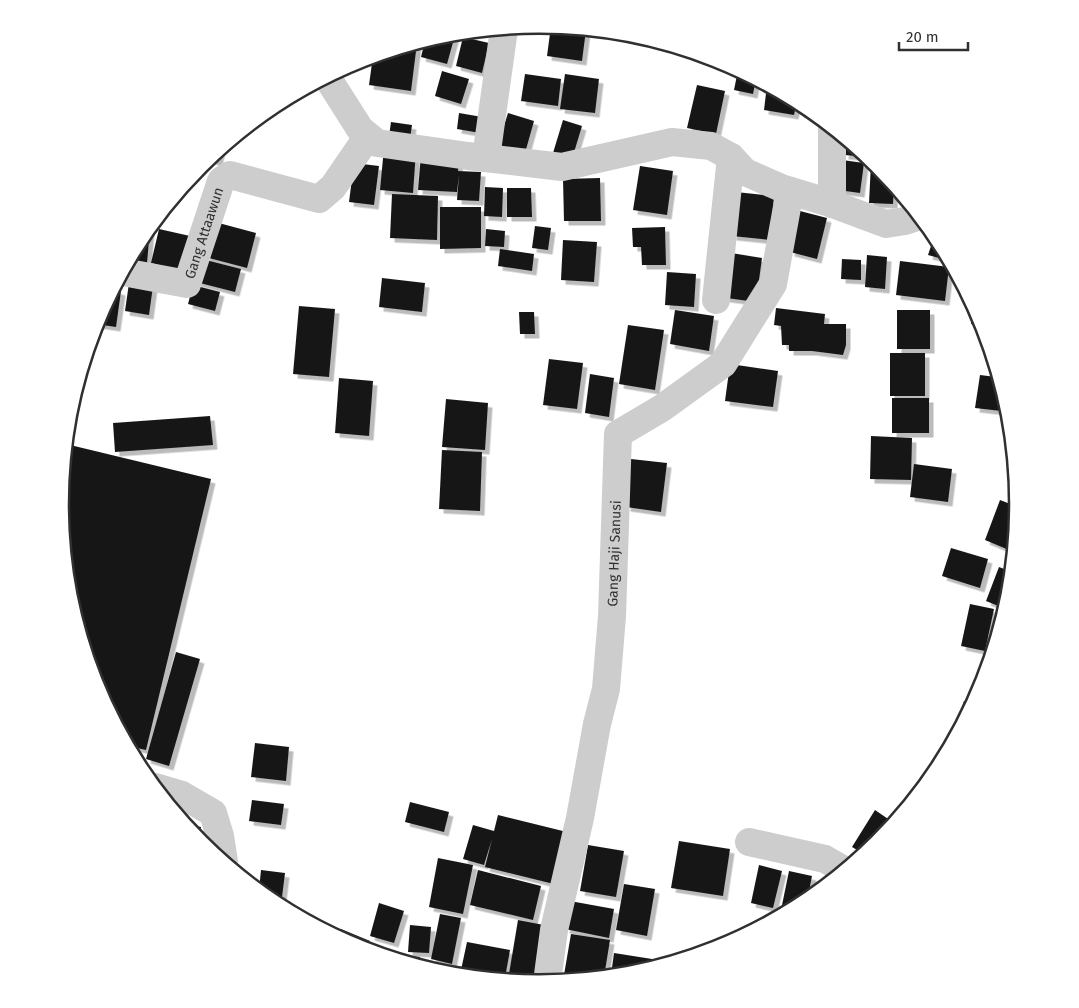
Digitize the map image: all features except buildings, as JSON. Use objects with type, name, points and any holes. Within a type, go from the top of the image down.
[{"type":"street","points":[[486,158],[503,36]]},
{"type":"street","points":[[331,83],[360,129],[377,143],[562,167],[672,142],[711,146],[731,158],[746,172],[790,191],[886,224],[913,218]]},
{"type":"street","name":"Gang Attaawun","points":[[130,273],[187,284],[221,181],[230,175],[319,199],[333,187],[368,136]]},
{"type":"street","points":[[832,136],[832,204]]},
{"type":"street","points":[[716,300],[731,158]]},
{"type":"street","name":"Gang Haji Sanusi","points":[[548,974],[554,930],[580,818],[597,724],[606,689],[616,534],[618,434],[662,408],[723,364],[773,284],[790,191]]},
{"type":"street","points":[[166,790],[182,794],[212,813],[220,836],[222,852]]},
{"type":"street","points":[[749,842],[825,859],[839,867]]}]
